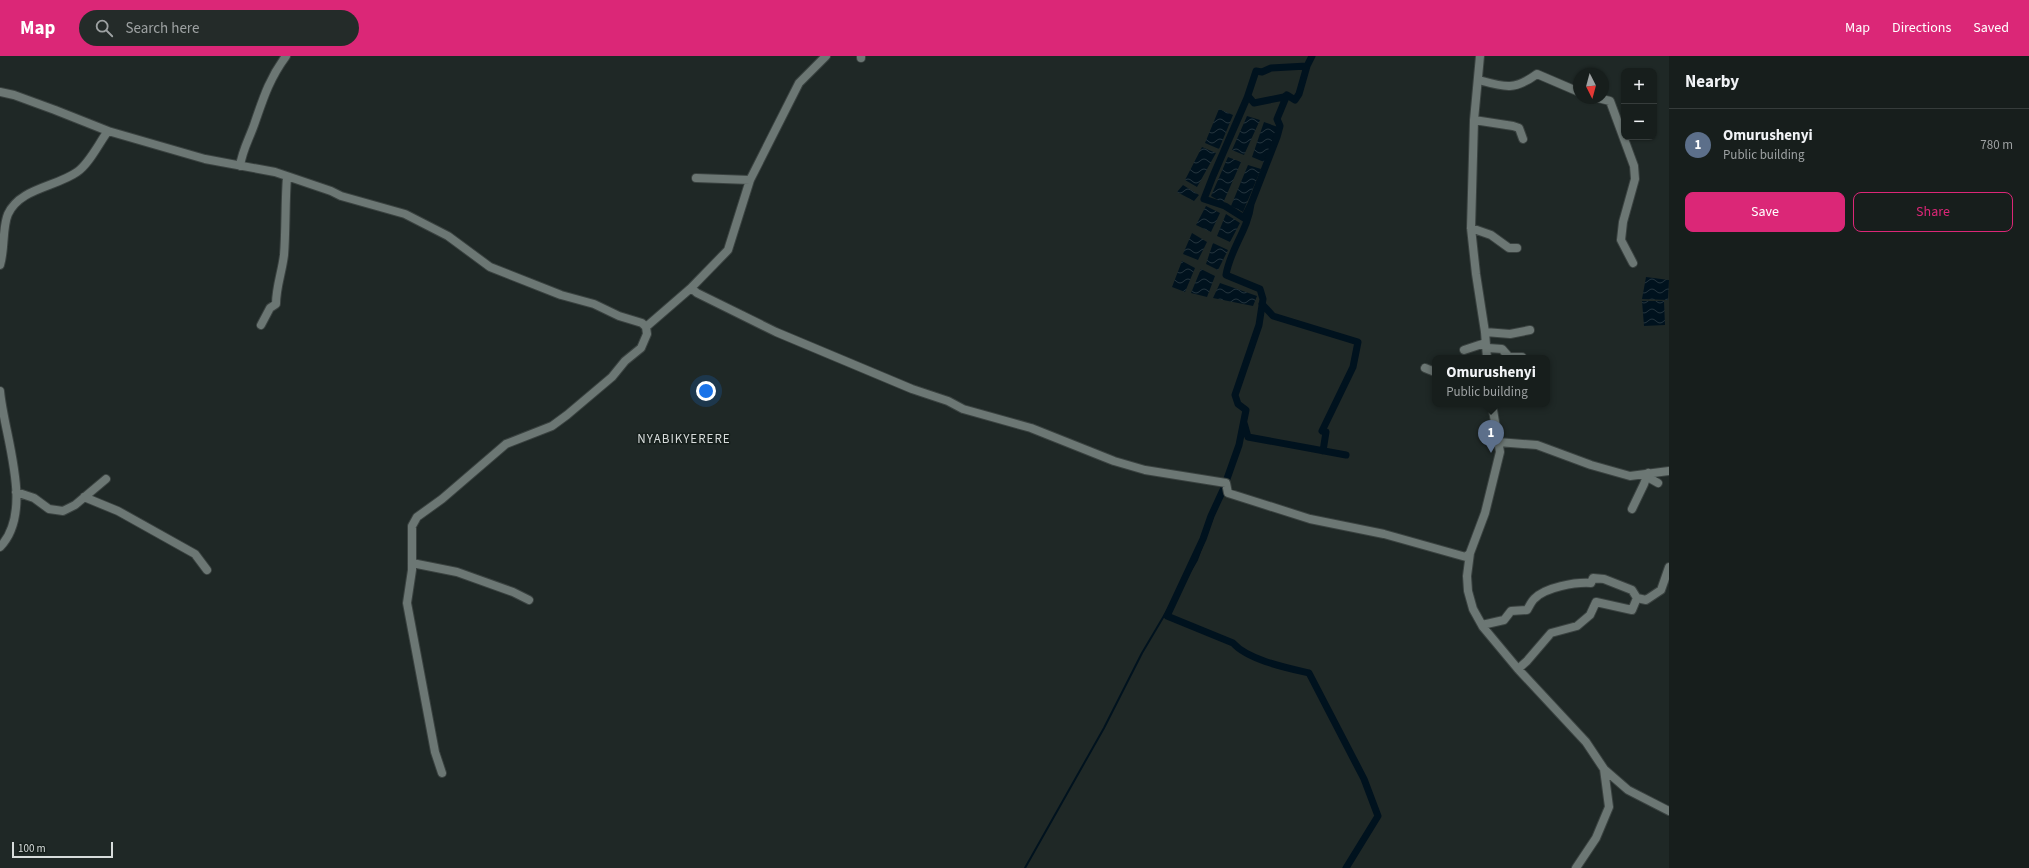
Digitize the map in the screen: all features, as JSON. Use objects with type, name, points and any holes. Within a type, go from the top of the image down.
[{"type":"street","points":[[240,166],[242,154],[265,92],[271,79],[286,56]]},
{"type":"street","points":[[646,327],[691,288],[728,250],[750,180],[799,83],[826,56]]},
{"type":"street","points":[[1480,56],[1479,80],[1474,120],[1471,228],[1485,332],[1487,355]]},
{"type":"street","points":[[1479,80],[1506,88],[1528,81],[1537,74],[1573,89]]},
{"type":"street","points":[[0,92],[14,95],[108,131],[205,159],[275,172],[342,196],[405,214],[448,236],[490,267],[561,295],[594,304],[619,316],[642,323],[646,327],[647,334],[641,348],[625,361],[612,377],[552,426],[506,444],[442,499],[417,516],[412,526],[412,563],[407,603],[435,752],[442,773]]},
{"type":"street","points":[[1609,101],[1634,166],[1635,179],[1623,222],[1621,240],[1633,263]]},
{"type":"street","points":[[1474,120],[1519,128],[1523,139]]},
{"type":"street","points":[[0,265],[4,252],[7,216],[10,210],[31,192],[77,173],[84,166],[108,131]]},
{"type":"street","points":[[261,325],[270,308],[276,304],[276,291],[282,267],[287,222],[287,176]]},
{"type":"street","points":[[696,178],[750,180]]},
{"type":"street","points":[[1471,228],[1491,235],[1509,248],[1517,248]]},
{"type":"street","points":[[691,288],[697,293],[776,332],[912,389],[948,401],[963,409],[1031,428],[1103,458],[1145,470],[1181,475],[1209,482],[1226,483],[1228,493],[1310,519],[1363,529],[1460,556],[1466,557],[1470,553]]},
{"type":"street","points":[[1485,332],[1510,334],[1530,330]]},
{"type":"street","points":[[1464,350],[1485,343]]},
{"type":"street","points":[[1485,343],[1488,348],[1502,349],[1507,355]]},
{"type":"street","points":[[1425,368],[1432,371]]},
{"type":"street","points":[[0,391],[17,503],[11,533],[0,547]]},
{"type":"street","points":[[1492,407],[1500,452],[1485,513],[1470,553],[1467,576],[1468,591],[1473,609],[1482,625],[1518,668],[1586,742],[1604,769],[1628,790],[1669,811]]},
{"type":"street","points":[[1498,442],[1537,445],[1591,465],[1630,476],[1669,471]]},
{"type":"street","points":[[1648,473],[1651,479],[1658,483]]},
{"type":"street","points":[[1632,508],[1648,473]]},
{"type":"street","points":[[16,492],[34,498],[48,509],[63,511],[76,505],[106,479]]},
{"type":"street","points":[[84,497],[118,511],[185,548],[195,554],[207,570]]},
{"type":"street","points":[[412,563],[457,572],[513,592],[529,600]]},
{"type":"street","points":[[1482,625],[1504,620],[1511,611],[1527,610],[1535,598],[1552,590],[1577,582],[1591,583],[1593,578],[1604,579],[1632,590],[1637,598],[1646,600],[1661,590],[1669,567]]},
{"type":"street","points":[[1518,668],[1527,661],[1551,633],[1577,626],[1590,615],[1596,602],[1632,610],[1637,598]]},
{"type":"street","points":[[1576,868],[1596,838],[1609,807],[1604,769]]},
{"type":"water","points":[[1219,109],[1233,115],[1219,149],[1205,143]]},
{"type":"water","points":[[1247,116],[1260,120],[1244,155],[1232,150]]},
{"type":"water","points":[[1264,122],[1278,127],[1264,162],[1252,157]]},
{"type":"water","points":[[1202,147],[1216,153],[1197,187],[1185,180]]},
{"type":"water","points":[[1228,157],[1241,162],[1223,203],[1211,196]]},
{"type":"water","points":[[1248,165],[1261,169],[1243,212],[1231,206]]},
{"type":"water","points":[[1183,185],[1199,195],[1194,201],[1177,192]]},
{"type":"water","points":[[1206,206],[1220,213],[1211,232],[1196,225]]},
{"type":"water","points":[[1226,214],[1240,223],[1230,242],[1217,236]]},
{"type":"water","points":[[1192,233],[1207,242],[1198,260],[1183,254]]},
{"type":"water","points":[[1213,243],[1228,250],[1218,270],[1206,264]]},
{"type":"water","points":[[1182,261],[1195,268],[1185,292],[1172,287]]},
{"type":"water","points":[[1201,269],[1215,276],[1207,297],[1191,293]]},
{"type":"water","points":[[1646,277],[1669,280],[1668,300],[1642,299]]},
{"type":"water","points":[[1220,283],[1257,296],[1253,306],[1213,298]]},
{"type":"water","points":[[1642,301],[1664,301],[1665,325],[1644,326]]},
{"type":"waterway","points":[[1312,56],[1307,66],[1271,68],[1262,72],[1256,71],[1247,98],[1204,199],[1225,206],[1244,218],[1251,204],[1246,222],[1231,257],[1226,275],[1260,289],[1263,299],[1259,325],[1235,395],[1238,404],[1246,410],[1239,445],[1203,539],[1167,616],[1233,643],[1240,649],[1258,659],[1309,673],[1364,779],[1378,816],[1346,868]]},
{"type":"waterway","points":[[1248,96],[1254,103],[1284,97],[1287,95],[1295,100],[1299,94],[1307,66]]},
{"type":"waterway","points":[[1251,204],[1277,137],[1280,126],[1277,119],[1287,95]]},
{"type":"waterway","points":[[1262,304],[1273,316],[1358,342],[1353,367],[1322,431],[1326,432],[1323,451]]},
{"type":"waterway","points":[[1244,423],[1248,437],[1346,455]]},
{"type":"waterway","points":[[1025,868],[1104,728],[1142,653],[1197,560],[1218,503]]},
{"type":"place","name":"Omurushenyi","points":[[1491,453]]},
{"type":"district","name":"NYABIKYERERE","points":[[684,439]]}]
